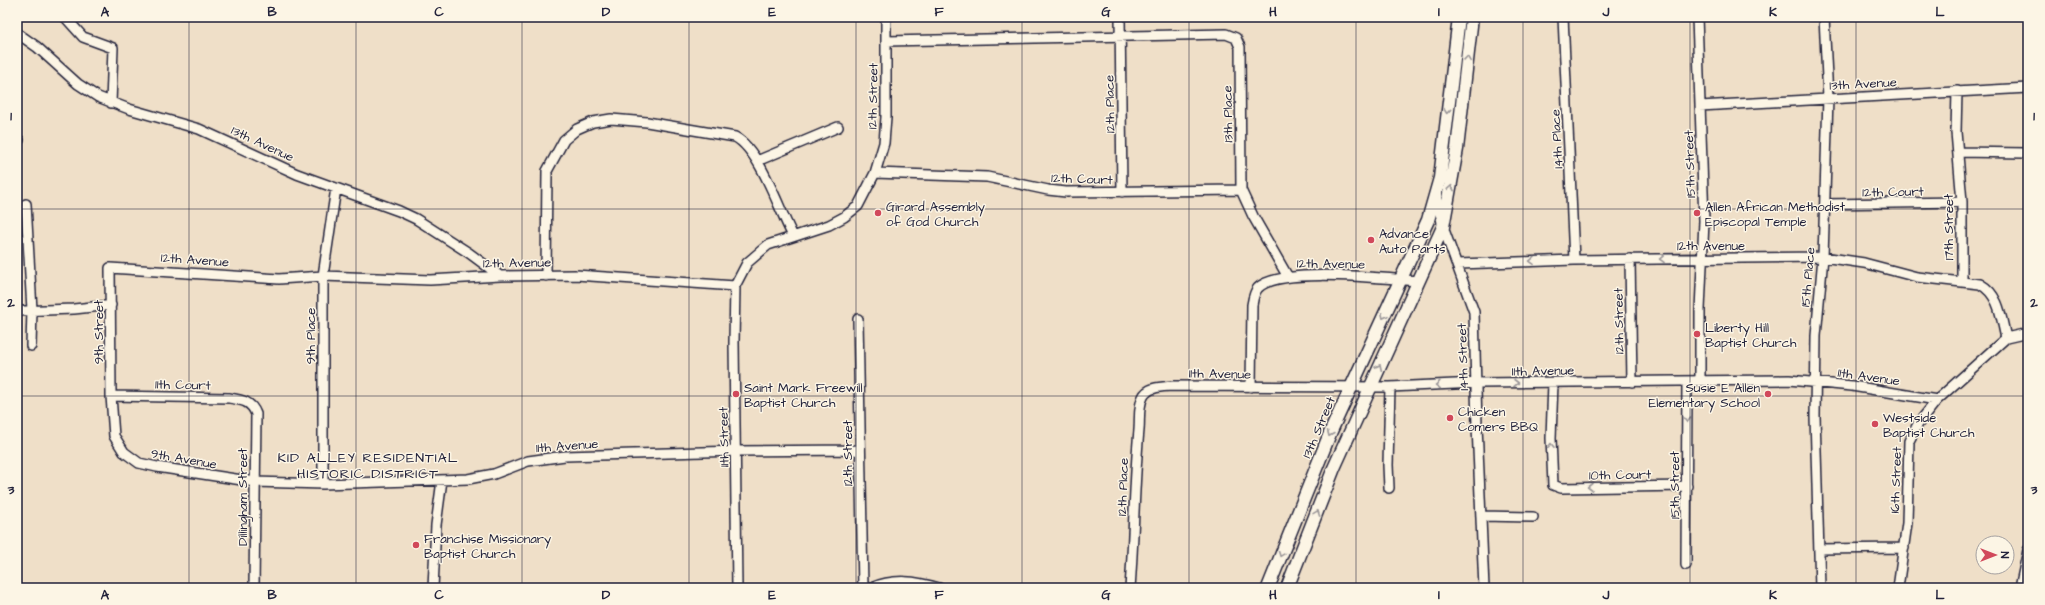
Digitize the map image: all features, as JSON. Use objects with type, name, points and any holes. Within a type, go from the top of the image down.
[{"type":"main road","name":"14th Street","points":[[1436,193],[1445,140],[1446,111],[1459,17]]},
{"type":"main road","points":[[1287,588],[1334,468],[1443,226],[1457,149],[1472,17]]},
{"type":"main road","points":[[1400,280],[1421,236],[1436,193]]},
{"type":"main road","name":"13th Street","points":[[1268,588],[1310,482],[1351,386],[1400,280]]},
{"type":"street","points":[[65,17],[83,37],[113,48],[111,103]]},
{"type":"street","name":"12th Street","points":[[875,173],[884,143],[886,17]]},
{"type":"street","name":"12th Place","points":[[1120,17],[1122,192]]},
{"type":"street","name":"14th Place","points":[[1564,17],[1574,260]]},
{"type":"street","name":"15th Street","points":[[1697,17],[1704,221],[1701,258],[1700,381]]},
{"type":"street","name":"15th Place","points":[[1820,588],[1816,482],[1816,336],[1823,257],[1828,98],[1824,17]]},
{"type":"street","name":"13th Avenue","points":[[17,33],[37,47],[78,84],[92,94],[111,103],[199,129],[297,174],[399,211],[416,219],[469,253],[500,276]]},
{"type":"street","name":"13th Place","points":[[1120,38],[1226,34],[1236,38],[1240,47],[1241,190]]},
{"type":"street","points":[[886,41],[1120,38]]},
{"type":"street","name":"13th Avenue","points":[[1700,106],[1957,90],[2028,88]]},
{"type":"street","name":"17th Street","points":[[1957,90],[1958,152],[1962,202],[1962,281]]},
{"type":"street","points":[[546,276],[547,172],[564,140],[577,129],[593,122],[611,119],[647,122],[735,137],[743,142],[757,161],[794,236]]},
{"type":"street","points":[[757,161],[838,127]]},
{"type":"street","points":[[1958,152],[2026,153]]},
{"type":"street","points":[[735,286],[747,263],[768,245],[829,225],[844,217],[858,206],[875,173]]},
{"type":"street","name":"12th Court","points":[[875,173],[980,176],[1048,190],[1122,192],[1241,190]]},
{"type":"street","name":"9th Place","points":[[323,484],[323,276],[336,188]]},
{"type":"street","name":"12th Avenue","points":[[1241,190],[1253,216],[1288,277],[1358,277],[1419,281]]},
{"type":"street","name":"14th Street","points":[[1436,193],[1443,226],[1458,264],[1474,312],[1484,588]]},
{"type":"street","name":"12th Court","points":[[1825,204],[1962,202]]},
{"type":"street","points":[[26,204],[32,310],[31,346]]},
{"type":"street","name":"12th Avenue","points":[[1458,264],[1574,260],[1701,258],[1757,259],[1823,257],[1847,259],[1917,277],[1962,281]]},
{"type":"street","name":"12th Street","points":[[1630,259],[1632,382]]},
{"type":"street","name":"12th Avenue","points":[[110,268],[279,279],[323,276],[430,280],[500,276],[576,275],[735,286]]},
{"type":"street","name":"9th Street","points":[[110,268],[111,396]]},
{"type":"street","points":[[1251,387],[1253,295],[1258,287],[1288,277]]},
{"type":"street","points":[[1962,281],[1980,284],[1993,294],[2000,311],[2006,338]]},
{"type":"street","name":"11th Street","points":[[735,286],[734,342],[737,451],[737,588]]},
{"type":"street","points":[[17,310],[111,304]]},
{"type":"street","name":"12th Street","points":[[858,319],[861,393],[860,450],[863,588]]},
{"type":"street","name":"16th Street","points":[[1898,588],[1904,548],[1908,496],[1909,442],[1918,424],[1936,400],[2006,338],[2028,333]]},
{"type":"street","name":"11th Avenue","points":[[1149,390],[1173,386],[1390,387],[1477,383],[1790,380],[1872,389],[1936,400]]},
{"type":"street","name":"15th Street","points":[[1686,565],[1687,381]]},
{"type":"street","name":"10th Court","points":[[1553,383],[1551,438],[1553,485],[1560,488],[1687,486]]},
{"type":"street","points":[[1390,387],[1388,465],[1390,488]]},
{"type":"street","name":"12th Place","points":[[1130,588],[1138,443],[1143,397],[1149,390]]},
{"type":"street","name":"11th Court","points":[[111,396],[229,398],[246,401],[253,406]]},
{"type":"street","name":"9th Avenue","points":[[111,396],[114,436],[124,452],[139,463],[255,482]]},
{"type":"street","name":"Dillingham Street","points":[[253,406],[256,414],[254,588]]},
{"type":"street","name":"11th Avenue","points":[[255,482],[323,484],[468,480],[494,474],[528,461],[547,458],[737,451],[860,450]]},
{"type":"street","points":[[433,588],[436,525],[442,480]]},
{"type":"street","points":[[1482,516],[1533,517]]},
{"type":"street","points":[[1819,549],[1904,548]]},
{"type":"street","points":[[2020,588],[2028,550]]},
{"type":"street","points":[[871,588],[887,582],[903,581],[939,588]]},
{"type":"place","name":"Girard Assembly of God Church","points":[[878,213]]},
{"type":"place","name":"Allen African Methodist Episcopal Temple","points":[[1697,213]]},
{"type":"place","name":"Advance Auto Parts","points":[[1371,240]]},
{"type":"place","name":"Liberty Hill Baptist Church","points":[[1697,334]]},
{"type":"place","name":"Saint Mark Freewill Baptist Church","points":[[736,394]]},
{"type":"place","name":"Susie E Allen Elementary School","points":[[1768,394]]},
{"type":"place","name":"Chicken Comers BBQ","points":[[1450,418]]},
{"type":"place","name":"Westside Baptist Church","points":[[1875,424]]},
{"type":"place","name":"Franchise Missionary Baptist Church","points":[[416,545]]},
{"type":"district","name":"KID ALLEY RESIDENTIAL HISTORIC DISTRICT","points":[[368,466]]}]
